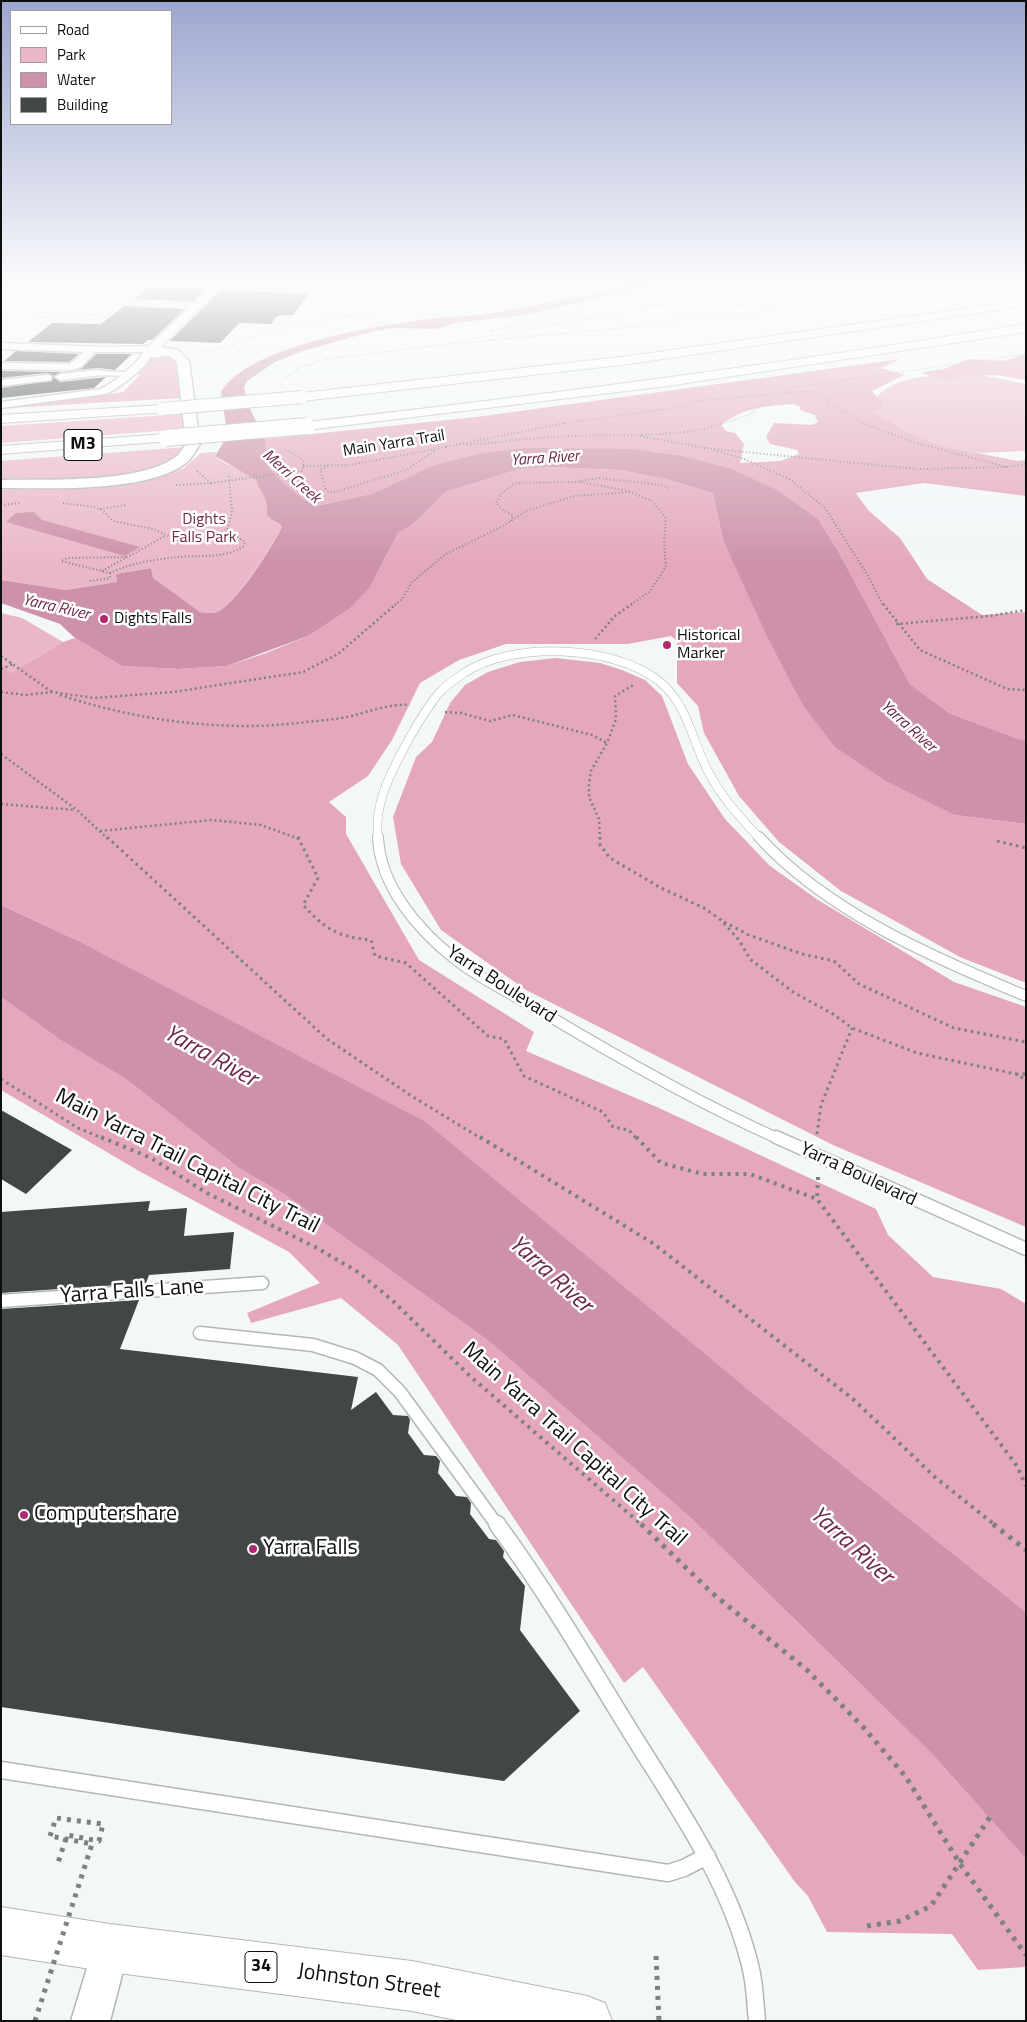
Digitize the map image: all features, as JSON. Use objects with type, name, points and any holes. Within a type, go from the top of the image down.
[{"type":"main road","name":"M3","points":[[1,419],[302,397],[476,377]]},
{"type":"main road","name":"M3","points":[[1,450],[307,426],[704,377]]},
{"type":"main road","points":[[1,412],[162,406]]},
{"type":"main road","name":"Johnston Street","points":[[1,1931],[110,1948],[412,1986],[587,2021]]},
{"type":"street","points":[[1,383],[61,377]]},
{"type":"street","points":[[1,405],[89,395],[112,388],[123,377]]},
{"type":"street","points":[[1,484],[110,481],[144,475],[175,463],[187,455],[193,444],[185,377]]},
{"type":"street","points":[[90,2021],[110,1948]]},
{"type":"lane","name":"Yarra Boulevard","points":[[1026,996],[969,973],[903,939],[834,899],[783,862],[758,837],[722,794],[703,761],[686,713],[677,698],[657,679],[630,663],[578,654],[534,653],[511,656],[489,662],[458,677],[438,695],[429,708],[386,783],[377,814],[381,859],[392,888],[408,912],[439,946],[478,975],[605,1050],[726,1114],[1026,1249]]},
{"type":"lane","name":"Yarra Falls Lane","points":[[1,1301],[262,1282]]},
{"type":"lane","points":[[200,1333],[306,1344],[348,1355],[377,1369],[400,1392],[534,1575],[707,1856],[732,1908],[746,1949],[751,1967],[757,2021]]},
{"type":"lane","points":[[1,1770],[668,1873],[684,1868],[707,1856]]},
{"type":"path","points":[[637,435],[704,430],[748,415],[790,388],[864,377]]},
{"type":"path","points":[[446,447],[635,410],[689,406],[696,401],[815,392],[825,396],[829,401],[828,405],[833,408],[843,409],[846,414],[875,430],[930,445],[939,451],[1001,464],[1007,467]]},
{"type":"path","points":[[637,435],[704,448],[744,459],[791,480],[825,508],[896,624],[920,650],[1008,689],[1026,690]]},
{"type":"path","name":"Main Yarra Trail","points":[[304,466],[350,465],[446,447],[562,437],[637,435]]},
{"type":"path","points":[[704,448],[917,469],[1007,467],[1026,464]]},
{"type":"path","points":[[331,464],[320,470],[326,490],[332,493],[406,470],[438,449]]},
{"type":"path","points":[[193,468],[211,483]]},
{"type":"path","points":[[170,484],[242,480],[302,471]]},
{"type":"path","points":[[226,530],[232,513],[229,476]]},
{"type":"path","points":[[510,521],[513,515],[504,511],[496,503],[501,494],[510,485],[612,478],[662,485],[671,489]]},
{"type":"path","points":[[575,482],[622,488],[652,501],[666,518],[664,542],[666,567],[648,592],[615,616],[594,640],[621,644],[641,680],[615,696],[616,719],[607,743],[591,771],[589,797],[599,819],[600,845],[610,858],[661,888],[704,908],[721,920],[749,935],[802,954],[834,961],[859,984],[954,1028],[1026,1042]]},
{"type":"path","points":[[1,692],[25,695],[52,692],[94,698],[173,692],[303,672],[338,654],[402,599],[412,582],[446,554],[526,511],[574,496],[630,492]]},
{"type":"path","points":[[61,503],[99,509],[126,505]]},
{"type":"path","points":[[99,509],[113,521],[153,530],[177,540],[191,539],[226,530],[242,538],[245,542],[244,546],[234,553],[177,556],[120,568],[110,573],[61,561],[68,558],[127,557]]},
{"type":"path","points":[[101,571],[165,536]]},
{"type":"path","points":[[90,581],[110,578],[110,573]]},
{"type":"path","points":[[896,624],[989,616],[1026,610]]},
{"type":"path","points":[[1,656],[52,692],[102,710],[139,717],[239,726],[352,718],[398,703],[490,721],[513,715],[526,720],[592,735],[607,743]]},
{"type":"path","points":[[1,669],[13,664]]},
{"type":"path","points":[[2,756],[77,810],[327,1039],[410,1096],[654,1244],[854,1399],[936,1478],[1026,1550]]},
{"type":"path","points":[[1,804],[77,810]]},
{"type":"path","points":[[100,831],[211,820],[261,825],[298,836],[318,878],[303,905],[324,928],[346,939],[371,940],[375,956],[406,963],[488,1036],[504,1039],[524,1076],[602,1112],[613,1127],[628,1130],[661,1163],[703,1174],[750,1174],[817,1200],[1017,1466],[1026,1486]]},
{"type":"path","points":[[997,841],[1026,848]]},
{"type":"path","points":[[721,920],[739,940],[750,959],[793,992],[833,1014],[852,1028],[917,1053],[1016,1074],[1026,1074]]},
{"type":"path","points":[[817,1200],[817,1123],[823,1094],[840,1061],[852,1028]]},
{"type":"path","points":[[1016,1074],[1026,1080]]},
{"type":"path","name":"Main Yarra Trail Capital City Trail","points":[[1,1079],[78,1128],[151,1158],[207,1193],[317,1248],[358,1272],[392,1301],[471,1377],[634,1517],[712,1593],[807,1670],[864,1728],[906,1777],[960,1864],[1026,1955]]},
{"type":"path","points":[[867,1926],[900,1921],[930,1906],[992,1814]]},
{"type":"path","points":[[35,2021],[92,1844],[50,1836],[56,1818],[103,1824],[99,1841],[67,1835],[58,1863]]},
{"type":"path","points":[[656,1956],[659,2021]]},
{"type":"green space","points":[[992,377],[1026,384],[1026,451],[978,453],[924,443],[876,415],[875,400],[880,394],[894,385],[919,378]]},
{"type":"green space","points":[[183,414],[185,429],[1,443],[1,426]]},
{"type":"green space","points":[[187,447],[174,460],[154,469],[129,475],[73,479],[1,479],[1,461]]},
{"type":"green space","name":"Dights Falls Park","points":[[216,452],[215,456],[220,460],[256,480],[267,504],[268,515],[282,527],[244,585],[227,605],[219,611],[212,613],[200,612],[152,578],[151,568],[116,574],[118,582],[66,590],[1,580],[1,490],[97,488],[138,483],[184,468],[201,453]]},
{"type":"green space","points":[[1,613],[22,618],[63,642],[11,673],[1,662]]},
{"type":"shaded area","points":[[138,377],[177,377],[180,398],[9,408],[123,392]]},
{"type":"shaded area","points":[[766,377],[899,377],[872,391],[884,405],[875,413],[911,435],[941,446],[1018,461],[1026,460],[1026,496],[924,483],[856,493],[868,510],[900,538],[927,579],[982,615],[1026,612],[1026,740],[1021,740],[949,713],[910,684],[838,551],[818,519],[730,468],[684,456],[637,449],[481,453],[436,464],[371,494],[316,506],[298,494],[272,471],[267,463],[265,439],[476,417]],"holes":[[[794,404],[800,407],[800,410],[815,415],[818,422],[812,425],[774,423],[766,437],[770,444],[797,450],[799,454],[780,461],[740,463],[744,444],[735,433],[726,431],[721,425],[738,414],[756,408]]]},
{"type":"shaded area","points":[[933,377],[963,377],[957,378]]},
{"type":"shaded area","points":[[1010,377],[1026,377],[1026,380]]},
{"type":"shaded area","points":[[550,467],[620,470],[669,480],[713,493],[723,540],[802,704],[955,815],[1026,824],[1026,983],[960,957],[841,891],[779,842],[739,796],[704,733],[698,706],[677,683],[677,641],[671,636],[628,644],[506,644],[459,660],[420,683],[392,740],[368,776],[329,802],[346,817],[346,834],[419,960],[534,1032],[526,1051],[659,1108],[876,1209],[888,1235],[933,1277],[1001,1289],[1026,1304],[1026,1612],[746,1388],[74,939],[1,905],[1,662],[11,673],[63,642],[75,638],[122,666],[178,669],[227,666],[266,653],[308,636],[370,587],[398,533],[411,526],[444,492],[519,469]]},
{"type":"shaded area","points":[[556,658],[600,663],[622,670],[645,680],[662,696],[688,764],[725,819],[770,866],[818,900],[954,982],[1026,1007],[1026,1227],[833,1145],[526,990],[441,930],[401,864],[393,817],[416,757],[432,742],[450,703],[465,685],[488,672],[520,662]]},
{"type":"shaded area","points":[[1,997],[62,1041],[126,1079],[239,1168],[287,1196],[490,1342],[692,1519],[932,1754],[1026,1859],[1026,1967],[978,1970],[952,1934],[827,1932],[808,1896],[795,1882],[643,1667],[624,1683],[398,1345],[341,1298],[251,1323],[247,1313],[320,1283],[289,1252],[139,1171],[1,1090]]},
{"type":"water","name":"Yarra River","points":[[235,377],[252,377],[247,381],[244,387],[245,393],[265,440],[267,463],[277,477],[305,500],[316,506],[371,494],[436,464],[481,453],[526,448],[637,449],[684,456],[730,468],[778,491],[818,519],[838,551],[910,684],[949,713],[1021,740],[1026,740],[1026,824],[955,815],[886,781],[835,747],[802,704],[765,632],[723,540],[713,493],[669,480],[620,470],[550,467],[519,469],[445,492],[411,526],[398,533],[370,587],[350,608],[308,636],[227,666],[178,669],[122,666],[75,638],[60,624],[1,603],[1,580],[66,590],[117,582],[116,574],[151,568],[153,578],[200,612],[212,613],[219,611],[227,605],[245,585],[263,560],[282,527],[268,515],[267,504],[256,480],[215,456],[223,443],[226,425],[221,392]]},
{"type":"water","points":[[34,512],[42,520],[140,547],[125,556],[6,522],[16,513]]},
{"type":"water","name":"Yarra River","points":[[1,905],[74,939],[424,1121],[746,1388],[1026,1612],[1026,1859],[932,1754],[692,1519],[490,1342],[287,1196],[239,1168],[126,1079],[62,1041],[1,997]]},
{"type":"building","points":[[52,377],[60,382],[106,377],[94,388],[1,398],[1,388],[53,380]]},
{"type":"building","points":[[1,1110],[72,1150],[26,1194],[1,1179]]},
{"type":"building","points":[[150,1201],[148,1211],[187,1208],[184,1236],[234,1232],[230,1269],[149,1275],[146,1283],[1,1293],[1,1212]]},
{"type":"building","name":"Yarra Falls","points":[[139,1300],[120,1349],[358,1377],[351,1410],[376,1392],[393,1415],[408,1416],[410,1420],[408,1433],[424,1455],[436,1456],[440,1461],[438,1473],[456,1496],[467,1497],[471,1503],[470,1514],[489,1539],[496,1540],[504,1551],[503,1557],[525,1586],[520,1630],[580,1711],[504,1781],[1,1707],[1,1309]]},
{"type":"place","name":"Dights Falls","points":[[104,619]]},
{"type":"place","name":"Historical Marker","points":[[667,645]]},
{"type":"place","name":"Computershare","points":[[24,1515]]},
{"type":"place","name":"Yarra Falls","points":[[253,1549]]},
{"type":"water label","name":"Merri Creek","points":[[291,477]]}]
